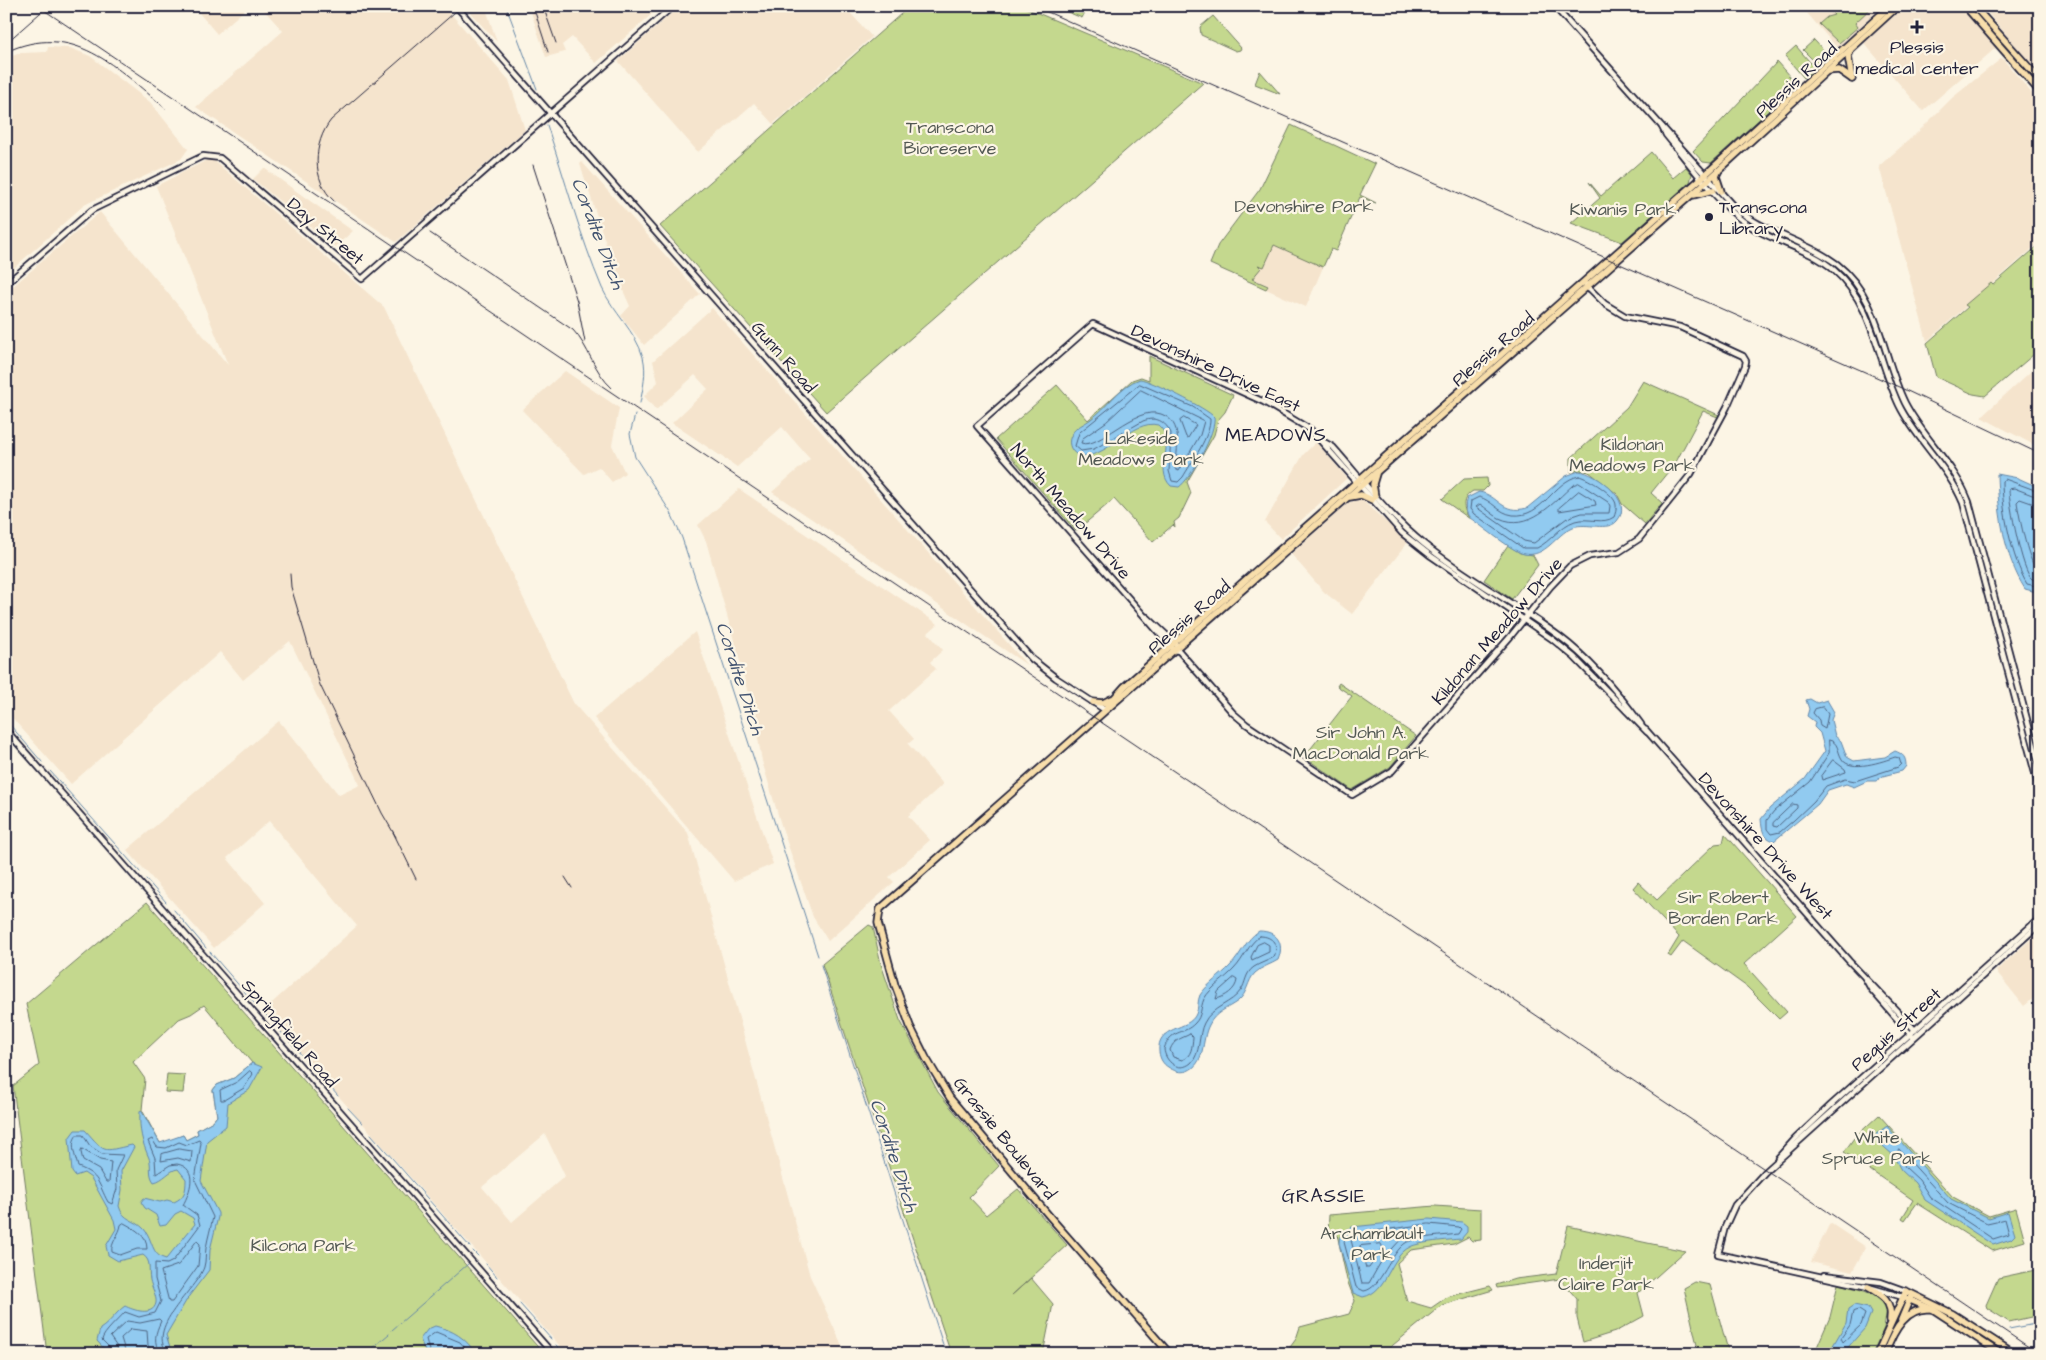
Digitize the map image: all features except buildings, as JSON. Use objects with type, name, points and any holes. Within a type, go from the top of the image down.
[{"type":"main road","name":"Plessis Road","points":[[880,909],[1360,482],[1706,178],[1890,6]]},
{"type":"main road","name":"Plessis Road","points":[[1104,710],[1113,698],[1348,498],[1360,482],[1376,472],[1585,284],[1690,196],[1706,178],[1718,171],[1898,6]]},
{"type":"main road","points":[[1965,6],[2040,92]]},
{"type":"main road","points":[[1974,6],[2040,80]]},
{"type":"main road","points":[[1983,27],[1990,24]]},
{"type":"main road","points":[[1826,72],[1839,70],[1852,79],[1848,56],[1850,50]]},
{"type":"main road","points":[[1718,171],[1716,176],[1720,191]]},
{"type":"main road","points":[[1690,196],[1713,190]]},
{"type":"main road","points":[[1348,498],[1361,495],[1373,498],[1373,484],[1376,472]]},
{"type":"main road","points":[[1093,702],[1103,703],[1113,698]]},
{"type":"main road","name":"Grassie Boulevard","points":[[880,909],[878,923],[904,1011],[926,1058],[950,1098],[1050,1217],[1170,1354]]},
{"type":"main road","points":[[1868,1286],[1888,1302],[1891,1312],[1889,1327]]},
{"type":"main road","points":[[1908,1295],[2002,1354]]},
{"type":"main road","points":[[1877,1354],[1889,1327],[1908,1295]]},
{"type":"main road","points":[[1885,1354],[1897,1329],[1908,1295]]},
{"type":"main road","points":[[1908,1295],[1952,1314],[2015,1354]]},
{"type":"main road","points":[[1897,1329],[1916,1310],[1934,1310]]},
{"type":"street","name":"Gunn Road","points":[[456,6],[1032,659],[1056,678],[1104,710]]},
{"type":"street","name":"Day Street","points":[[6,284],[92,210],[203,156],[209,155],[220,158],[362,279],[673,6]]},
{"type":"street","points":[[1554,6],[1668,132],[1706,178],[1734,207],[1754,222],[1818,252],[1838,265],[1851,278],[1866,298],[1905,402],[1958,478],[1969,502],[2040,768]]},
{"type":"street","points":[[1706,178],[1713,190],[1730,210],[1748,225],[1816,257],[1834,270],[1860,300],[1899,405],[1952,482],[1963,502],[2040,792]]},
{"type":"street","name":"Kildonan Meadow Drive","points":[[1175,647],[1233,713],[1246,724],[1352,796],[1392,772],[1558,578],[1575,563],[1590,556],[1619,552],[1639,539],[1691,474],[1727,407],[1746,361],[1739,354],[1680,327],[1625,316],[1605,304],[1585,284]]},
{"type":"street","name":"Devonshire Drive East","points":[[1093,324],[1264,402],[1305,426],[1324,442],[1325,447],[1360,482]]},
{"type":"street","name":"North Meadow Drive","points":[[1093,324],[977,426],[1144,615],[1175,647]]},
{"type":"street","name":"Devonshire Drive West","points":[[1360,482],[1402,533],[1431,556],[1574,657],[1647,732],[1865,978],[1915,1030]]},
{"type":"street","name":"Devonshire Drive West","points":[[1373,498],[1437,554],[1558,635],[1588,661],[1615,690],[1647,732]]},
{"type":"street","name":"Springfield Road","points":[[6,730],[553,1354]]},
{"type":"street","name":"Peguis Street","points":[[1775,1164],[1794,1139],[2040,918]]},
{"type":"street","name":"Peguis Street","points":[[1813,1274],[1718,1254],[1725,1227],[1735,1205],[1747,1190],[1775,1164],[2040,924]]},
{"type":"street","name":"Devonshire Drive West","points":[[1865,978],[1914,1038]]},
{"type":"street","points":[[1813,1274],[1908,1295]]},
{"type":"street","points":[[1813,1274],[1866,1280],[1908,1295]]},
{"type":"shaded area","points":[[193,6],[249,6],[217,34]]},
{"type":"shaded area","points":[[264,6],[444,6],[509,80],[525,130],[396,242],[196,107],[283,31],[262,8]]},
{"type":"shaded area","points":[[464,6],[485,6],[497,42]]},
{"type":"shaded area","points":[[529,6],[661,6],[596,63],[572,37],[562,45],[565,52],[546,57]]},
{"type":"shaded area","points":[[680,6],[844,6],[872,37],[773,124],[754,103],[698,152],[618,61]]},
{"type":"shaded area","points":[[1801,6],[1883,6],[1837,48]]},
{"type":"shaded area","points":[[1905,6],[1962,6],[1998,46],[1923,111],[1864,43]]},
{"type":"shaded area","points":[[1982,6],[2040,6],[2040,75]]},
{"type":"shaded area","points":[[48,47],[70,48],[90,56],[150,102],[188,149],[181,159],[84,205],[6,275],[6,58],[21,53],[47,52]]},
{"type":"shaded area","points":[[2002,58],[2040,103],[2040,242],[1927,341],[1879,166],[1918,132],[1952,98]]},
{"type":"shaded area","points":[[211,158],[384,307],[574,704],[688,833],[810,1276],[846,1354],[567,1354],[263,1011],[357,926],[269,821],[227,858],[265,903],[214,948],[127,850],[279,721],[339,795],[360,785],[290,641],[243,680],[220,652],[71,784],[6,711],[6,292],[100,212],[228,365],[156,186]],"holes":[[[545,1134],[565,1176],[512,1222],[482,1187]]]},
{"type":"shaded area","points":[[582,162],[700,294],[644,345],[621,316],[630,306],[616,275],[580,164]]},
{"type":"shaded area","points":[[264,168],[353,231],[335,247],[253,179]]},
{"type":"shaded area","points":[[1274,245],[1323,267],[1306,307],[1266,289],[1268,286],[1252,279],[1258,264],[1264,266]]},
{"type":"shaded area","points":[[712,308],[1027,665],[772,492],[810,459],[782,427],[737,467],[672,423],[708,389],[695,375],[656,410],[644,396],[658,382],[653,361]]},
{"type":"shaded area","points":[[2040,363],[2040,448],[1981,417]]},
{"type":"shaded area","points":[[565,371],[619,408],[612,445],[625,473],[612,482],[599,467],[584,474],[522,410]]},
{"type":"shaded area","points":[[1316,442],[1347,478],[1281,539],[1265,522],[1303,455]]},
{"type":"shaded area","points":[[739,489],[938,624],[928,633],[943,650],[930,662],[936,669],[889,711],[914,739],[908,744],[943,784],[908,816],[930,840],[889,877],[894,882],[828,941],[813,917],[781,825],[762,761],[741,665],[706,541],[698,525]]},
{"type":"shaded area","points":[[1361,499],[1408,542],[1352,614],[1324,592],[1291,554],[1348,503]]},
{"type":"shaded area","points":[[695,632],[773,864],[734,881],[594,718]]},
{"type":"shaded area","points":[[2040,931],[2040,993],[2024,1006],[1996,971]]},
{"type":"shaded area","points":[[1830,1223],[1866,1247],[1852,1272],[1811,1262]]},
{"type":"green space","name":"Transcona Bioreserve","points":[[910,6],[1021,6],[1203,83],[826,412],[660,226]]},
{"type":"green space","points":[[1053,6],[1066,6],[1084,14],[1082,18]]},
{"type":"green space","points":[[1838,6],[1873,6],[1855,23],[1858,27],[1839,43],[1819,24],[1827,17],[1834,15],[1831,12]]},
{"type":"green space","points":[[1213,16],[1241,48],[1240,50],[1236,51],[1201,35],[1200,27]]},
{"type":"green space","points":[[1814,40],[1829,56],[1818,65],[1803,50]]},
{"type":"green space","points":[[1796,46],[1815,68],[1804,78],[1785,56]]},
{"type":"green space","points":[[1777,62],[1797,85],[1711,163],[1703,162],[1693,151]]},
{"type":"green space","points":[[1260,71],[1280,94],[1255,84]]},
{"type":"green space","name":"Devonshire Park","points":[[1291,125],[1375,164],[1360,195],[1376,203],[1360,197],[1336,251],[1331,249],[1323,267],[1274,245],[1264,267],[1258,265],[1261,268],[1252,279],[1268,286],[1266,289],[1210,264],[1218,245],[1260,189]]},
{"type":"green space","name":"Kiwanis Park","points":[[1651,152],[1673,178],[1686,167],[1692,174],[1690,182],[1622,242],[1571,223],[1600,198],[1589,182],[1601,196]]},
{"type":"green space","points":[[2040,244],[2040,349],[1985,396],[1973,394],[1936,377],[1927,343],[1968,307],[1965,305],[1991,283],[1993,285]]},
{"type":"green space","name":"Lakeside Meadows Park","points":[[1149,356],[1233,395],[1225,412],[1218,420],[1214,435],[1187,482],[1191,493],[1179,518],[1174,522],[1175,527],[1173,525],[1153,542],[1114,499],[1076,531],[996,439],[1057,385],[1088,420],[1132,380],[1141,377],[1149,380]]},
{"type":"green space","name":"Kildonan Meadows Park","points":[[1643,381],[1721,416],[1720,418],[1703,411],[1676,462],[1651,493],[1662,503],[1645,524],[1622,504],[1617,494],[1589,472],[1580,470],[1571,472],[1571,458],[1627,407]]},
{"type":"green space","points":[[1487,478],[1488,486],[1483,491],[1473,491],[1466,497],[1464,508],[1470,519],[1442,499],[1464,479]]},
{"type":"green space","points":[[1508,545],[1520,553],[1533,555],[1538,565],[1512,599],[1484,580]]},
{"type":"green space","name":"Sir John A. MacDonald Park","points":[[1339,683],[1416,736],[1390,767],[1352,790],[1304,757],[1352,696],[1337,686]]},
{"type":"green space","name":"Sir Robert Borden Park","points":[[1725,834],[1797,916],[1744,964],[1787,1012],[1779,1019],[1747,987],[1683,941],[1671,957],[1668,955],[1679,937],[1633,888],[1638,882],[1657,900],[1715,844],[1723,843]]},
{"type":"green space","name":"Kilcona Park","points":[[147,902],[544,1354],[47,1354],[13,1086],[39,1065],[26,1004]],"holes":[[[204,1005],[252,1063],[234,1078],[217,1085],[213,1090],[217,1116],[213,1121],[197,1130],[198,1134],[186,1140],[183,1135],[165,1143],[160,1143],[142,1110],[145,1079],[133,1062],[179,1019],[191,1014]]]},
{"type":"green space","points":[[869,925],[873,927],[881,964],[900,1020],[938,1092],[999,1166],[969,1197],[986,1215],[1018,1189],[1067,1245],[1012,1295],[1031,1278],[1053,1304],[1043,1354],[951,1354],[822,964]]},
{"type":"green space","points":[[167,1074],[185,1075],[183,1093],[165,1092]]},
{"type":"green space","name":"White Spruce Park","points":[[1879,1115],[1953,1197],[1989,1216],[2016,1208],[2025,1241],[1992,1251],[1917,1203],[1905,1220],[1902,1218],[1913,1200],[1844,1152],[1854,1138]]},
{"type":"green space","name":"Archambault Park","points":[[1435,1206],[1481,1209],[1481,1240],[1472,1241],[1468,1237],[1454,1244],[1411,1250],[1397,1263],[1407,1301],[1431,1308],[1447,1297],[1490,1286],[1493,1290],[1442,1305],[1382,1354],[1291,1354],[1288,1350],[1296,1339],[1300,1327],[1349,1314],[1355,1301],[1347,1280],[1337,1234],[1328,1233],[1329,1215]]},
{"type":"green space","name":"Inderjit Claire Park","points":[[1568,1226],[1685,1251],[1638,1293],[1644,1316],[1615,1332],[1583,1342],[1577,1318],[1577,1299],[1560,1279],[1497,1288],[1496,1285],[1515,1279],[1556,1274]]},
{"type":"green space","points":[[2040,1269],[2040,1315],[2009,1322],[1987,1308],[1986,1305],[1998,1278]]},
{"type":"green space","points":[[1695,1282],[1710,1285],[1729,1354],[1699,1354],[1684,1288]]},
{"type":"green space","points":[[1838,1284],[1872,1294],[1887,1309],[1884,1328],[1872,1354],[1814,1354],[1830,1317]]},
{"type":"water","points":[[1140,379],[1178,395],[1214,417],[1214,424],[1202,454],[1190,475],[1179,487],[1171,486],[1166,479],[1164,463],[1166,439],[1164,432],[1158,425],[1138,428],[1098,453],[1087,456],[1077,455],[1070,446],[1070,437],[1075,429],[1089,421],[1126,386]]},
{"type":"water","points":[[1579,471],[1595,477],[1611,489],[1621,505],[1621,513],[1617,521],[1608,526],[1573,527],[1538,553],[1524,554],[1512,548],[1470,518],[1466,511],[1467,498],[1479,492],[1486,494],[1511,509],[1527,508],[1566,476]]},
{"type":"water","points":[[1997,474],[2018,478],[2040,488],[2040,593],[2025,589],[2012,562],[2001,518]]},
{"type":"water","points":[[1810,699],[1817,703],[1827,700],[1834,712],[1831,720],[1835,736],[1841,741],[1847,757],[1854,761],[1885,757],[1895,751],[1904,756],[1906,766],[1902,771],[1883,776],[1876,781],[1867,781],[1854,787],[1846,784],[1828,790],[1818,804],[1774,841],[1767,838],[1764,833],[1761,819],[1770,808],[1805,779],[1825,751],[1820,733],[1814,727],[1815,722],[1807,716],[1809,709],[1806,700]]},
{"type":"water","points":[[1259,931],[1271,933],[1278,939],[1281,948],[1278,960],[1255,973],[1241,998],[1218,1014],[1212,1021],[1207,1031],[1200,1057],[1193,1068],[1182,1072],[1168,1067],[1162,1061],[1159,1052],[1159,1043],[1163,1037],[1192,1019],[1197,1012],[1199,997],[1203,991],[1230,966],[1250,939]]},
{"type":"water","points":[[252,1063],[262,1067],[249,1090],[228,1103],[226,1126],[207,1141],[201,1181],[218,1213],[218,1217],[210,1250],[209,1270],[189,1296],[166,1335],[170,1347],[177,1354],[109,1354],[97,1341],[100,1329],[125,1306],[142,1311],[151,1310],[156,1303],[156,1297],[150,1280],[149,1263],[146,1257],[143,1255],[118,1261],[108,1255],[106,1246],[116,1229],[114,1220],[91,1178],[84,1173],[75,1176],[72,1172],[69,1138],[75,1130],[85,1130],[105,1149],[109,1150],[132,1145],[134,1147],[121,1171],[122,1190],[119,1206],[123,1215],[144,1229],[155,1251],[166,1259],[195,1224],[193,1218],[181,1211],[175,1214],[166,1225],[160,1226],[156,1215],[145,1208],[141,1202],[144,1198],[160,1202],[167,1200],[174,1202],[181,1198],[184,1193],[186,1179],[178,1169],[154,1182],[151,1176],[150,1161],[144,1147],[140,1112],[141,1110],[160,1143],[183,1135],[186,1140],[198,1134],[197,1130],[213,1121],[217,1116],[213,1090],[217,1085],[234,1078]]},
{"type":"water","points":[[1887,1126],[1951,1199],[1989,1218],[2008,1212],[2015,1235],[2011,1239],[1993,1245],[1925,1200],[1915,1183],[1901,1170],[1893,1155],[1876,1140],[1876,1134]]},
{"type":"water","points":[[1429,1219],[1462,1222],[1467,1226],[1467,1232],[1461,1239],[1410,1247],[1397,1258],[1383,1282],[1371,1294],[1363,1297],[1353,1293],[1339,1243],[1342,1233],[1352,1227]]},
{"type":"water","points":[[1854,1305],[1868,1308],[1871,1313],[1865,1328],[1842,1354],[1828,1354],[1846,1323],[1848,1309]]},
{"type":"water","points":[[435,1326],[448,1330],[458,1336],[468,1343],[476,1354],[426,1354],[420,1339],[428,1329]]},
{"type":"waterway","name":"Cordite Ditch","points":[[506,6],[537,89]]},
{"type":"waterway","name":"Cordite Ditch","points":[[547,125],[580,228],[602,288],[640,348],[645,375],[640,403]]},
{"type":"waterway","name":"Cordite Ditch","points":[[635,415],[630,434],[635,457],[671,513],[682,538],[818,956]]},
{"type":"waterway","points":[[10,725],[42,762]]},
{"type":"waterway","points":[[50,771],[140,872]]},
{"type":"waterway","points":[[146,879],[166,902]]},
{"type":"waterway","points":[[174,910],[206,948]]},
{"type":"waterway","points":[[210,952],[256,1005]]},
{"type":"waterway","name":"Cordite Ditch","points":[[821,965],[946,1354]]},
{"type":"waterway","points":[[265,1014],[338,1096]]},
{"type":"waterway","points":[[348,1108],[362,1123]]},
{"type":"waterway","points":[[371,1134],[470,1247]]},
{"type":"waterway","points":[[473,1251],[478,1256]]},
{"type":"waterway","points":[[392,1330],[468,1264]]},
{"type":"waterway","points":[[486,1264],[497,1277]]},
{"type":"waterway","points":[[520,1304],[551,1339]]},
{"type":"waterway","points":[[2009,1329],[2040,1323]]},
{"type":"waterway","points":[[365,1354],[389,1334]]},
{"type":"waterway","points":[[556,1345],[564,1354]]},
{"type":"waterway","points":[[1894,1350],[1985,1351]]},
{"type":"railway","points":[[38,6],[2039,1354]]},
{"type":"railway","points":[[6,43],[48,6]]},
{"type":"railway","points":[[334,201],[321,183],[318,172],[318,150],[325,129],[331,120],[462,6]]},
{"type":"railway","points":[[533,6],[548,52]]},
{"type":"railway","points":[[543,6],[556,43]]},
{"type":"railway","points":[[1034,6],[1899,387],[2040,454]]},
{"type":"railway","points":[[6,52],[30,44],[52,42],[73,45],[93,53],[111,64],[165,108]]},
{"type":"railway","points":[[533,165],[577,301],[585,342]]},
{"type":"railway","points":[[430,233],[573,330],[601,375],[612,388]]},
{"type":"railway","points":[[290,574],[291,587],[320,685],[382,813],[396,837]]},
{"type":"railway","points":[[393,832],[416,879]]},
{"type":"railway","points":[[565,877],[572,888]]},
{"type":"place","name":"Plessis medical center","points":[[1917,27]]},
{"type":"place","name":"Transcona Library","points":[[1709,217]]},
{"type":"district","name":"MEADOWS","points":[[1276,434]]},
{"type":"district","name":"GRASSIE","points":[[1324,1195]]}]
